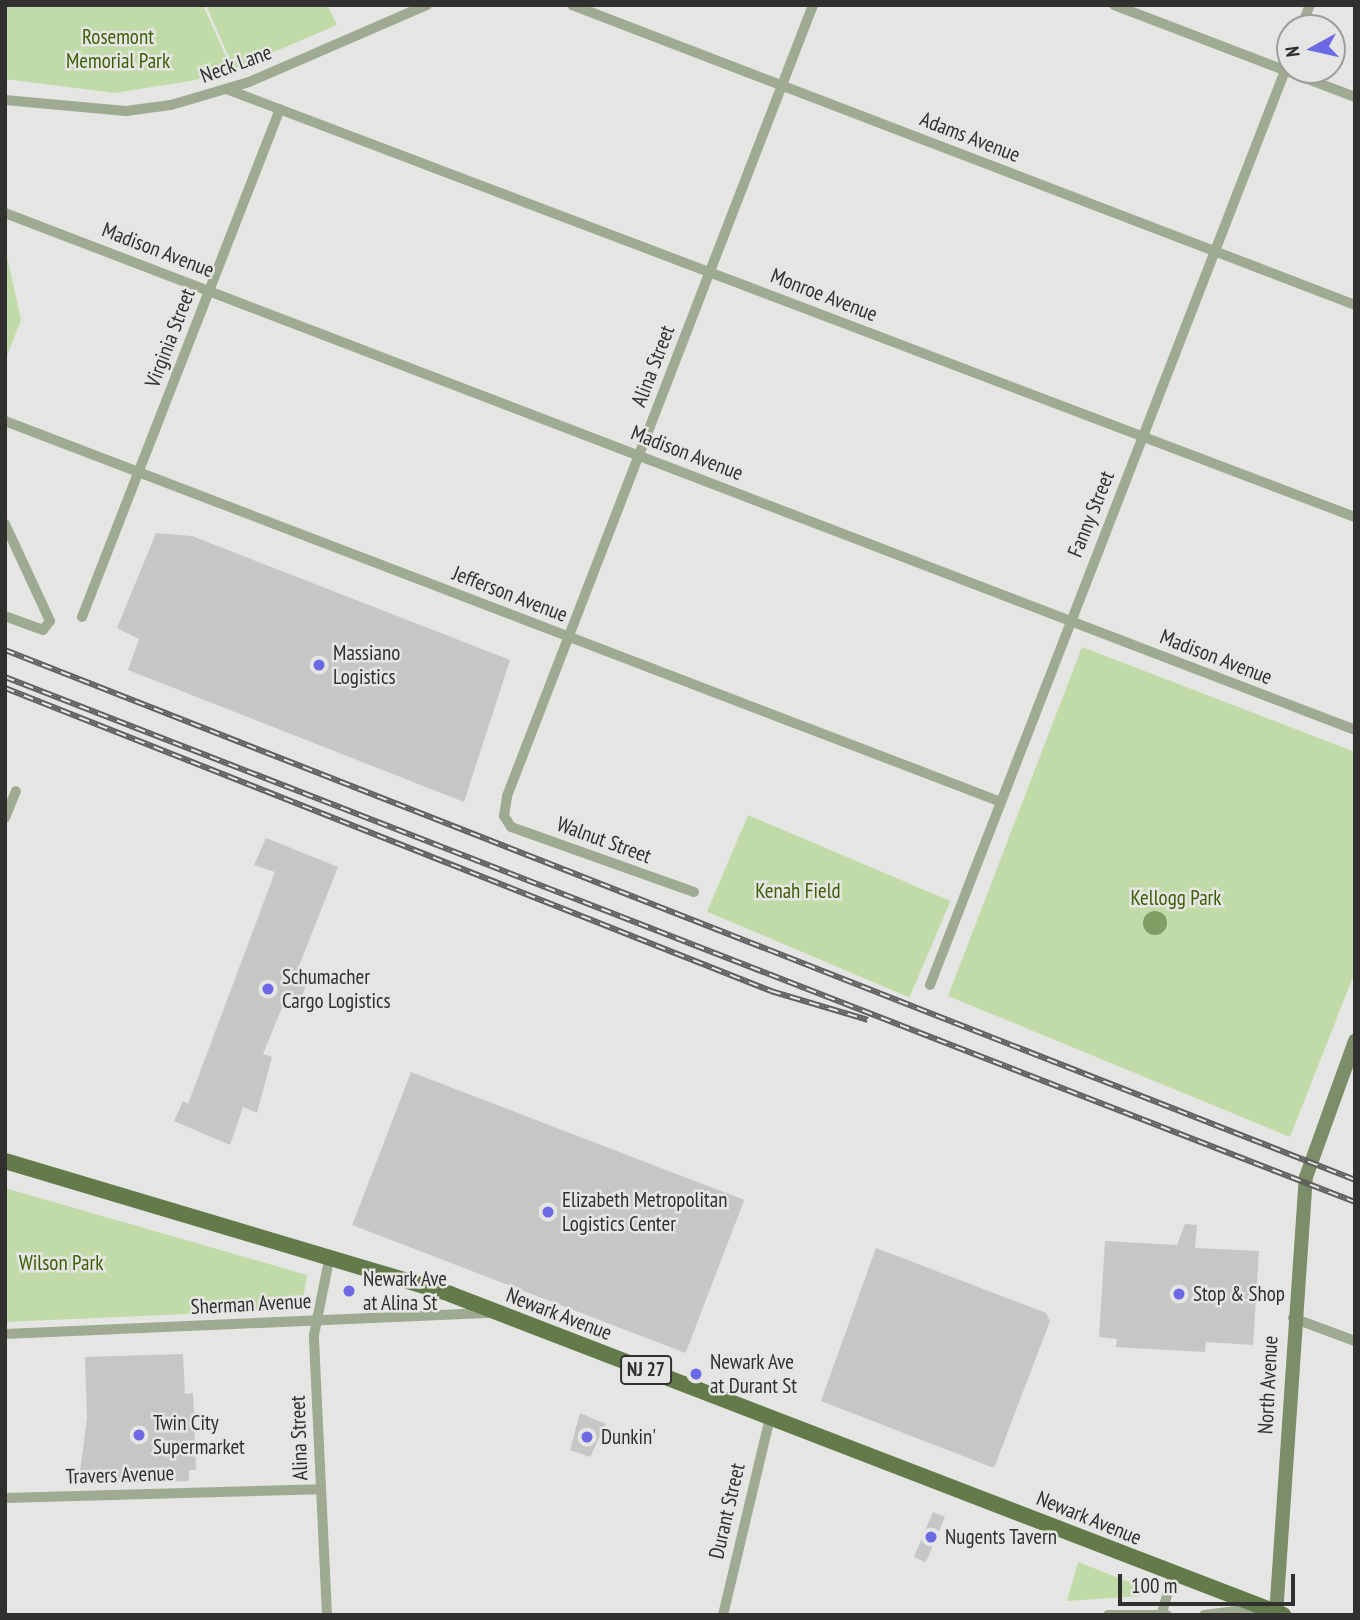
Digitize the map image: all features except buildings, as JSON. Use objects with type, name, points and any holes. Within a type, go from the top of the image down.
[{"type":"main road","name":"North Avenue","points":[[1275,1612],[1293,1318],[1306,1177],[1355,1041]]},
{"type":"main road","name":"Newark Avenue","points":[[5,1161],[499,1313],[1275,1612]]},
{"type":"street","name":"Adams Avenue","points":[[572,5],[1355,304]]},
{"type":"street","name":"Alina Street","points":[[505,821],[507,796],[813,5]]},
{"type":"street","points":[[1114,5],[1276,67]]},
{"type":"street","name":"Neck Lane","points":[[5,100],[126,111],[229,90],[419,7]]},
{"type":"street","name":"Fanny Street","points":[[930,985],[1069,621],[1280,84]]},
{"type":"street","points":[[1321,84],[1355,97]]},
{"type":"street","points":[[229,90],[279,109]]},
{"type":"street","name":"Monroe Avenue","points":[[279,109],[1355,517]]},
{"type":"street","name":"Virginia Street","points":[[82,617],[279,109]]},
{"type":"street","name":"Madison Avenue","points":[[5,213],[1355,730]]},
{"type":"street","name":"Jefferson Avenue","points":[[5,421],[1001,802]]},
{"type":"street","points":[[5,524],[50,621],[43,630],[5,616]]},
{"type":"street","points":[[5,818],[16,792]]},
{"type":"street","name":"Walnut Street","points":[[505,821],[694,892]]},
{"type":"street","name":"Alina Street","points":[[327,1615],[315,1321],[329,1260]]},
{"type":"street","name":"Sherman Avenue","points":[[5,1334],[499,1313]]},
{"type":"street","points":[[1293,1318],[1355,1341]]},
{"type":"street","name":"Durant Street","points":[[723,1615],[770,1417]]},
{"type":"street","name":"Travers Avenue","points":[[5,1498],[320,1489]]},
{"type":"street","points":[[1108,1615],[1164,1614],[1173,1574]]},
{"type":"street","points":[[1204,1615],[1275,1612]]},
{"type":"green space","name":"Rosemont Memorial Park","points":[[5,5],[203,5],[231,68],[196,80],[115,93],[5,79]]},
{"type":"green space","points":[[206,5],[327,5],[337,25],[234,69]]},
{"type":"green space","points":[[5,247],[21,320],[5,361]]},
{"type":"green space","name":"Kellogg Park","points":[[1082,647],[1355,752],[1355,972],[1290,1137],[948,996]]},
{"type":"green space","name":"Kenah Field","points":[[748,815],[951,901],[909,998],[707,912]]},
{"type":"green space","name":"Wilson Park","points":[[5,1188],[307,1275],[302,1305],[299,1309],[5,1322]]},
{"type":"green space","points":[[1078,1562],[1142,1587],[1141,1596],[1067,1601]]},
{"type":"shaded area","points":[[1155,911],[1164,914],[1167,923],[1164,932],[1155,935],[1146,932],[1143,923],[1146,914]]},
{"type":"railway","points":[[5,650],[1355,1180]]},
{"type":"railway","points":[[5,677],[1355,1202]]},
{"type":"railway","points":[[5,688],[771,991],[868,1020]]},
{"type":"place","name":"Massiano Logistics","points":[[319,665]]},
{"type":"place","name":"Schumacher Cargo Logistics","points":[[268,989]]},
{"type":"place","name":"Elizabeth Metropolitan Logistics Center","points":[[548,1212]]},
{"type":"place","name":"Newark Ave at Alina St","points":[[349,1291]]},
{"type":"place","name":"Stop & Shop","points":[[1179,1294]]},
{"type":"place","name":"Newark Ave at Durant St","points":[[696,1374]]},
{"type":"place","name":"Twin City Supermarket","points":[[139,1435]]},
{"type":"place","name":"Dunkin'","points":[[587,1437]]},
{"type":"place","name":"Nugents Tavern","points":[[931,1537]]}]
